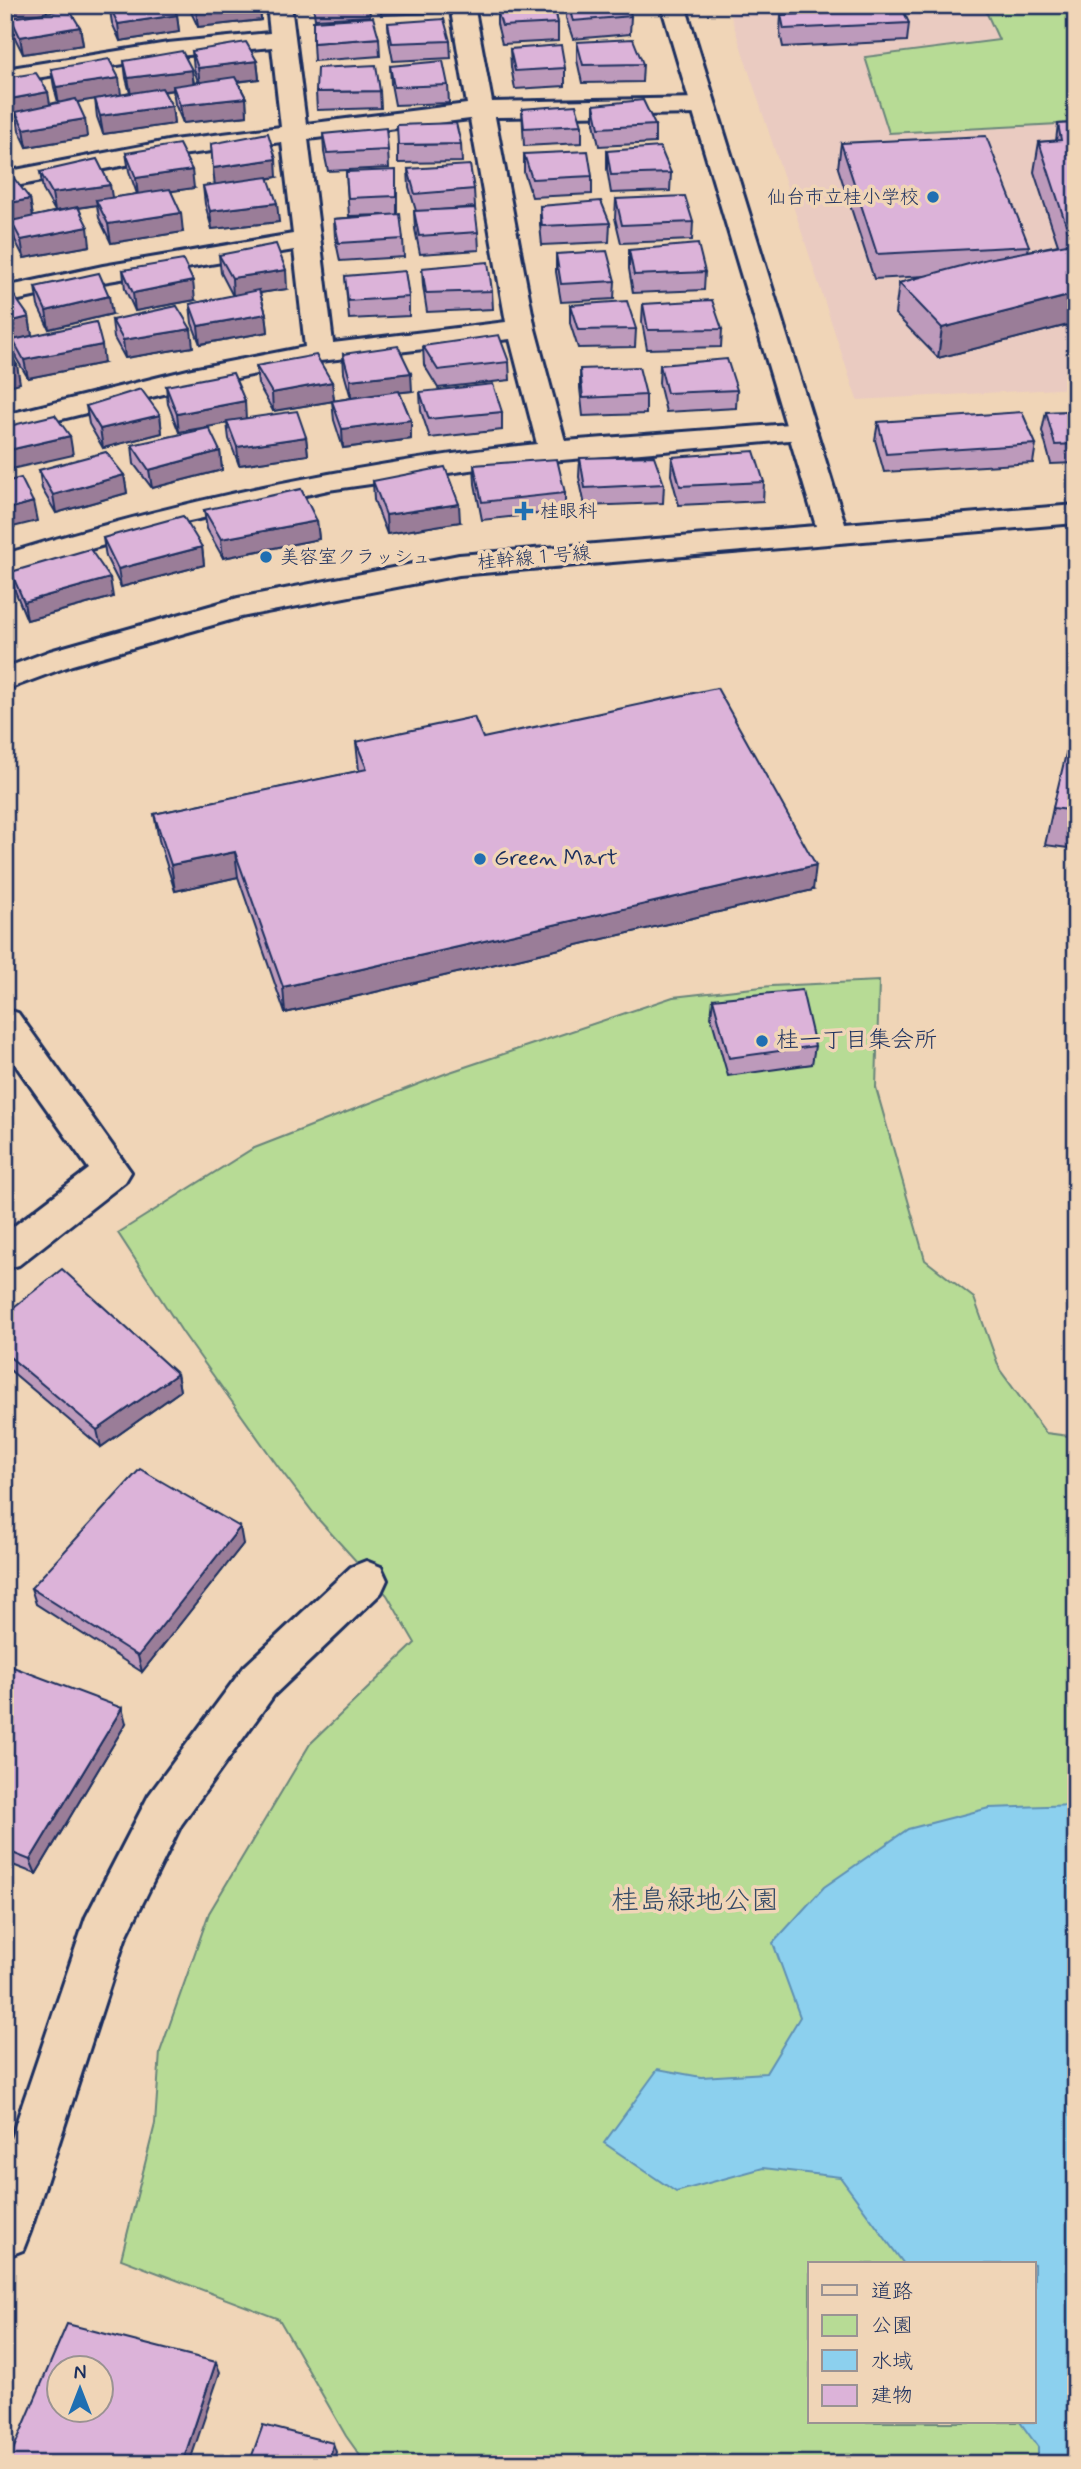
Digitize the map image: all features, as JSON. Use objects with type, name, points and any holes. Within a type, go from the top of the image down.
[{"type":"street","points":[[279,5],[292,133],[320,352]]},
{"type":"street","points":[[462,5],[521,329],[553,449]]},
{"type":"street","points":[[673,5],[833,533]]},
{"type":"street","points":[[5,76],[168,50],[283,39]]},
{"type":"street","points":[[5,180],[173,148],[482,110],[702,106]]},
{"type":"street","points":[[5,295],[103,274],[307,240]]},
{"type":"street","points":[[5,424],[192,378],[320,352],[521,329]]},
{"type":"street","points":[[5,564],[91,537],[327,481],[553,449],[802,432]]},
{"type":"street","name":"桂幹線１号線","points":[[5,680],[61,658],[238,608],[458,565],[1076,514]]},
{"type":"street","points":[[5,1023],[112,1172],[5,1254]]},
{"type":"street","points":[[5,2232],[103,1933],[165,1810],[258,1681],[366,1580]]},
{"type":"shaded area","name":"仙台市立桂小学校","points":[[727,5],[1076,5],[1076,388],[857,400]]},
{"type":"green space","points":[[983,5],[1076,5],[1076,123],[889,133],[865,57],[999,40]]},
{"type":"green space","name":"桂島緑地公園","points":[[879,981],[876,1088],[925,1260],[974,1298],[1000,1370],[1046,1433],[1076,1437],[1076,2464],[366,2464],[346,2436],[279,2319],[121,2259],[155,2124],[160,2052],[209,1913],[310,1744],[415,1643],[387,1595],[318,1519],[277,1465],[183,1333],[118,1233],[252,1149],[447,1073],[673,997],[771,986]]},
{"type":"water","points":[[800,5],[880,5],[883,16],[804,19]]},
{"type":"water","points":[[1076,1805],[1076,2464],[1038,2464],[1038,2447],[1021,2424],[1036,2424],[1036,2262],[903,2262],[840,2177],[763,2168],[676,2192],[604,2143],[658,2069],[701,2077],[766,2073],[800,2017],[773,1943],[824,1887],[908,1829],[989,1808]]},
{"type":"building","points":[[109,5],[172,5],[177,15],[118,24]]},
{"type":"building","points":[[194,5],[234,5],[196,10]]},
{"type":"building","points":[[554,5],[558,23],[502,26],[496,7]]},
{"type":"building","points":[[568,5],[628,5],[631,16],[573,21]]},
{"type":"building","points":[[69,9],[80,27],[20,37],[11,18]]},
{"type":"building","points":[[903,10],[909,23],[784,29],[781,15]]},
{"type":"building","points":[[373,17],[379,38],[313,43],[313,21]]},
{"type":"building","points":[[444,19],[450,41],[392,43],[388,23]]},
{"type":"building","points":[[633,39],[643,64],[583,65],[577,42]]},
{"type":"building","points":[[246,42],[257,61],[198,68],[192,51]]},
{"type":"building","points":[[561,45],[565,68],[515,71],[510,49]]},
{"type":"building","points":[[182,51],[192,70],[128,78],[124,61]]},
{"type":"building","points":[[109,59],[119,78],[56,87],[51,69]]},
{"type":"building","points":[[443,61],[448,85],[394,87],[390,66]]},
{"type":"building","points":[[376,65],[380,91],[316,92],[317,68]]},
{"type":"building","points":[[36,73],[48,92],[5,100],[5,78]]},
{"type":"building","points":[[235,77],[246,98],[180,105],[173,86]]},
{"type":"building","points":[[162,88],[172,106],[100,116],[95,99]]},
{"type":"building","points":[[76,99],[85,119],[24,129],[16,112]]},
{"type":"building","points":[[643,100],[655,125],[599,128],[594,105]]},
{"type":"building","points":[[576,105],[582,125],[524,128],[522,109]]},
{"type":"building","points":[[456,123],[461,144],[398,145],[397,125]]},
{"type":"building","points":[[1076,123],[1076,294],[942,328],[899,283],[987,259],[1072,243],[1039,142],[1061,140],[1058,124]]},
{"type":"building","points":[[386,128],[388,150],[327,153],[323,134]]},
{"type":"building","points":[[268,133],[276,159],[213,168],[211,144]]},
{"type":"building","points":[[986,136],[1029,246],[877,254],[841,143]]},
{"type":"building","points":[[179,144],[192,170],[136,178],[126,153]]},
{"type":"building","points":[[660,147],[671,173],[611,175],[607,151]]},
{"type":"building","points":[[588,151],[592,176],[532,179],[524,154]]},
{"type":"building","points":[[97,159],[110,185],[52,193],[40,172]]},
{"type":"building","points":[[470,165],[474,189],[415,194],[408,169]]},
{"type":"building","points":[[396,170],[396,196],[348,198],[346,172]]},
{"type":"building","points":[[13,177],[30,199],[5,204],[5,178]]},
{"type":"building","points":[[268,177],[277,203],[210,211],[203,186]]},
{"type":"building","points":[[170,189],[181,213],[108,224],[96,200]]},
{"type":"building","points":[[685,196],[693,222],[622,225],[616,199]]},
{"type":"building","points":[[601,201],[610,223],[542,226],[540,206]]},
{"type":"building","points":[[78,207],[88,227],[21,240],[11,221]]},
{"type":"building","points":[[475,208],[478,232],[419,236],[414,211]]},
{"type":"building","points":[[400,214],[403,239],[339,243],[334,219]]},
{"type":"building","points":[[276,244],[286,270],[232,278],[219,255]]},
{"type":"building","points":[[698,244],[705,272],[634,275],[629,250]]},
{"type":"building","points":[[607,251],[615,281],[561,284],[556,254]]},
{"type":"building","points":[[183,260],[193,281],[133,293],[123,270]]},
{"type":"building","points":[[488,262],[492,291],[426,293],[422,268]]},
{"type":"building","points":[[405,271],[409,297],[348,301],[345,276]]},
{"type":"building","points":[[99,273],[109,296],[46,311],[35,287]]},
{"type":"building","points":[[259,290],[266,314],[198,326],[190,304]]},
{"type":"building","points":[[13,294],[29,317],[5,323],[5,296]]},
{"type":"building","points":[[712,300],[722,329],[648,330],[643,304]]},
{"type":"building","points":[[627,301],[636,329],[578,330],[570,305]]},
{"type":"building","points":[[177,306],[191,329],[123,340],[112,320]]},
{"type":"building","points":[[96,322],[102,345],[24,360],[13,340]]},
{"type":"building","points":[[499,335],[509,362],[438,370],[423,346]]},
{"type":"building","points":[[5,346],[17,365],[5,367]]},
{"type":"building","points":[[398,346],[411,373],[350,380],[343,354]]},
{"type":"building","points":[[316,355],[332,382],[272,393],[256,366]]},
{"type":"building","points":[[727,359],[737,390],[667,393],[660,365]]},
{"type":"building","points":[[639,367],[646,395],[583,398],[580,369]]},
{"type":"building","points":[[233,373],[245,401],[177,414],[166,386]]},
{"type":"building","points":[[493,384],[502,412],[429,419],[420,392]]},
{"type":"building","points":[[141,389],[160,415],[100,429],[86,406]]},
{"type":"building","points":[[399,391],[411,420],[342,429],[332,401]]},
{"type":"building","points":[[297,411],[306,437],[237,447],[227,421]]},
{"type":"building","points":[[1076,411],[1076,444],[1055,445],[1046,412]]},
{"type":"building","points":[[1022,412],[1036,444],[886,454],[878,422]]},
{"type":"building","points":[[55,415],[70,436],[5,451],[5,427]]},
{"type":"building","points":[[209,428],[220,451],[149,470],[132,445]]},
{"type":"building","points":[[754,451],[764,482],[680,486],[672,457]]},
{"type":"building","points":[[106,452],[124,475],[53,495],[39,470]]},
{"type":"building","points":[[654,456],[664,484],[585,488],[580,458]]},
{"type":"building","points":[[557,459],[565,493],[482,502],[474,465]]},
{"type":"building","points":[[445,467],[459,504],[386,515],[373,481]]},
{"type":"building","points":[[21,478],[33,502],[5,510],[5,482]]},
{"type":"building","points":[[301,489],[317,521],[221,539],[204,510]]},
{"type":"building","points":[[183,516],[202,547],[118,569],[103,538]]},
{"type":"building","points":[[90,549],[110,578],[24,602],[11,572]]},
{"type":"building","name":"Green Mart","points":[[717,688],[816,865],[283,987],[235,852],[171,865],[154,814],[367,769],[356,742],[474,717],[483,738]]},
{"type":"building","points":[[1069,741],[1076,742],[1076,811],[1053,808]]},
{"type":"building","name":"桂一丁目集会所","points":[[802,990],[815,1046],[729,1058],[713,999]]},
{"type":"building","points":[[62,1269],[177,1374],[97,1430],[5,1353],[5,1314]]},
{"type":"building","points":[[140,1469],[240,1527],[138,1656],[31,1588]]},
{"type":"building","points":[[5,1664],[122,1708],[30,1860],[5,1850]]},
{"type":"building","points":[[67,2324],[216,2362],[182,2464],[7,2464],[46,2373],[46,2424],[116,2424],[116,2354],[54,2354]]},
{"type":"building","points":[[263,2425],[333,2443],[329,2464],[249,2464]]},
{"type":"place","name":"仙台市立桂小学校","points":[[933,197]]},
{"type":"place","name":"桂眼科","points":[[524,511]]},
{"type":"place","name":"美容室クラッシュ","points":[[266,557]]},
{"type":"place","name":"Green Mart","points":[[480,859]]},
{"type":"place","name":"桂一丁目集会所","points":[[762,1041]]}]
